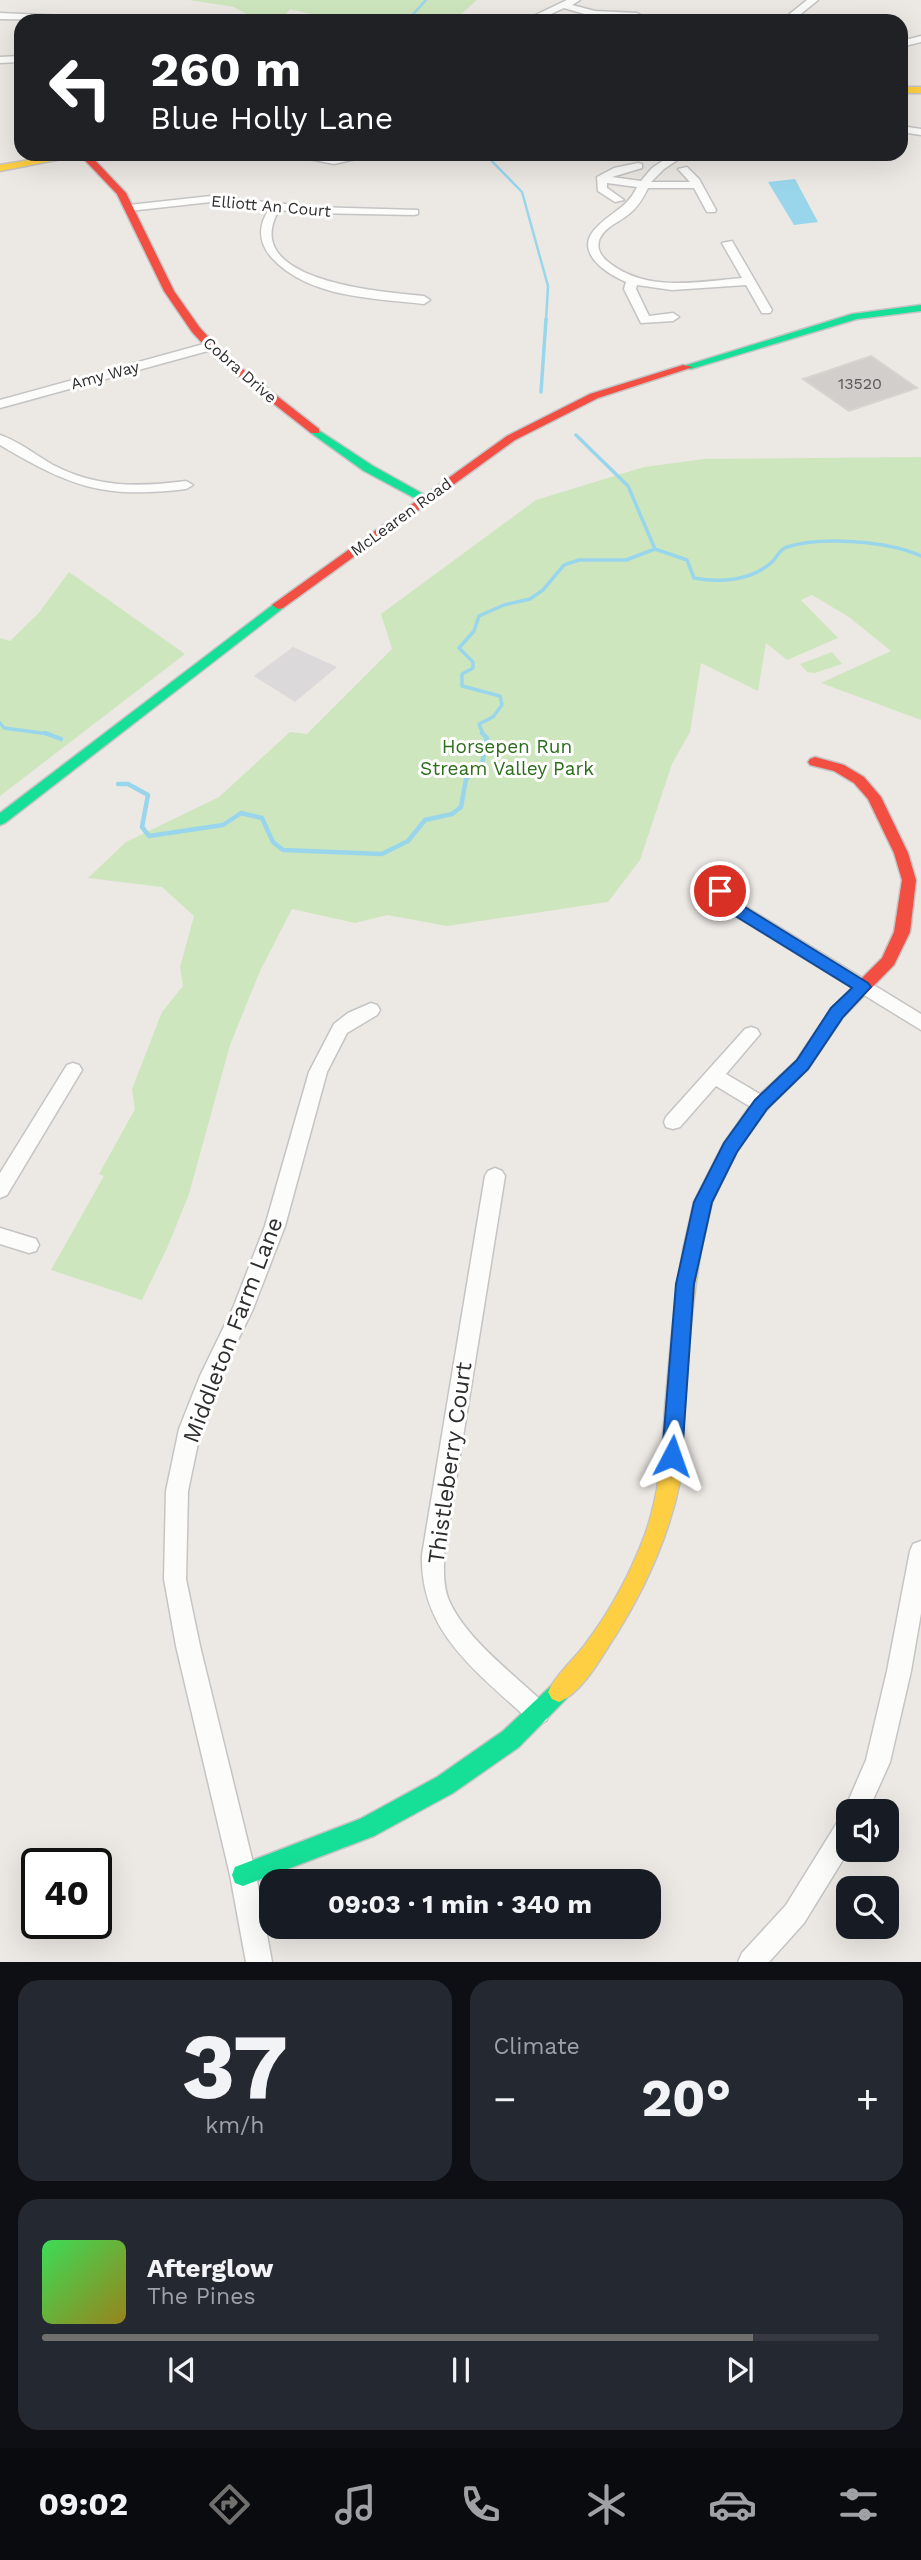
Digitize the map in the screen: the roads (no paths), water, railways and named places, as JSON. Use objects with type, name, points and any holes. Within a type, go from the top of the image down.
[{"type":"street","points":[[795,14],[813,0]]},
{"type":"street","points":[[544,14],[570,3],[595,14]]},
{"type":"street","points":[[0,169],[44,161]]},
{"type":"street","name":"Cobra Drive","points":[[90,161],[113,182],[129,208],[170,291],[211,346],[263,392],[355,462],[426,499]]},
{"type":"street","points":[[670,161],[656,170],[633,206],[600,229],[592,246],[601,262],[632,280],[673,286],[749,281]]},
{"type":"street","points":[[601,179],[611,172],[638,166]]},
{"type":"street","points":[[683,169],[697,185],[711,210]]},
{"type":"street","points":[[601,179],[644,185],[697,185]]},
{"type":"street","points":[[601,179],[600,184],[606,193],[619,200]]},
{"type":"street","name":"Elliott An Court","points":[[129,208],[211,200],[336,212],[414,212]]},
{"type":"street","points":[[276,206],[267,221],[266,238],[275,255],[294,270],[335,287],[424,300]]},
{"type":"street","points":[[729,243],[766,310]]},
{"type":"street","points":[[632,280],[630,289],[645,320],[673,317]]},
{"type":"street","name":"McLearen Road","points":[[856,316],[873,305],[921,298]]},
{"type":"street","name":"McLearen Road","points":[[0,820],[247,628],[511,439],[580,401],[743,348],[856,316],[921,308]]},
{"type":"street","name":"Amy Way","points":[[0,404],[211,346]]},
{"type":"street","points":[[0,439],[64,478],[94,488],[129,491],[186,485]]},
{"type":"street","points":[[243,1875],[366,1828],[445,1785],[511,1739],[572,1679],[625,1602],[653,1540],[670,1480],[685,1284],[703,1202],[730,1148],[761,1104],[802,1065],[837,1013],[888,961],[902,932],[909,880],[901,853],[874,797],[859,780],[839,768],[816,762]]},
{"type":"street","points":[[712,874],[735,908],[921,1023]]},
{"type":"street","name":"Middleton Farm Lane","points":[[259,1962],[243,1875],[188,1646],[175,1579],[177,1491],[190,1429],[210,1376],[243,1309],[275,1226],[318,1072],[340,1029],[371,1010]]},
{"type":"street","points":[[673,1122],[751,1034]]},
{"type":"street","points":[[0,1190],[73,1070]]},
{"type":"street","points":[[715,1076],[761,1104]]},
{"type":"street","name":"Thistleberry Court","points":[[495,1177],[433,1555],[433,1585],[445,1615],[465,1641],[538,1713]]},
{"type":"street","points":[[0,1236],[29,1245]]},
{"type":"street","points":[[861,1799],[878,1762],[899,1671],[921,1551]]},
{"type":"street","points":[[751,1962],[795,1914],[836,1848]]},
{"type":"water","points":[[795,179],[818,222],[794,225],[768,182]]},
{"type":"waterway","points":[[413,14],[426,0]]},
{"type":"waterway","points":[[492,161],[522,192],[548,286],[546,321]]},
{"type":"waterway","points":[[541,392],[546,319]]},
{"type":"waterway","points":[[576,435],[628,486],[655,549]]},
{"type":"waterway","points":[[655,549],[687,560],[694,578],[714,580],[745,577],[764,568],[784,548],[818,542],[873,544],[921,556]]},
{"type":"waterway","points":[[483,734],[479,724],[493,717],[502,705],[500,696],[462,686],[462,674],[473,668],[473,662],[459,648],[474,631],[479,616],[504,605],[530,599],[543,590],[564,565],[579,560],[626,560],[655,549]]},
{"type":"waterway","points":[[0,723],[4,728],[47,734]]},
{"type":"waterway","points":[[47,734],[61,739]]},
{"type":"waterway","points":[[118,784],[128,784],[148,795],[142,827],[149,836],[223,825],[241,813],[262,818],[273,842],[283,850],[382,854],[408,841],[425,820],[452,814],[461,807],[466,779],[482,764],[487,738],[483,734]]},
{"type":"park label","name":"Horsepen Run Stream Valley Park","points":[[507,757]]}]
